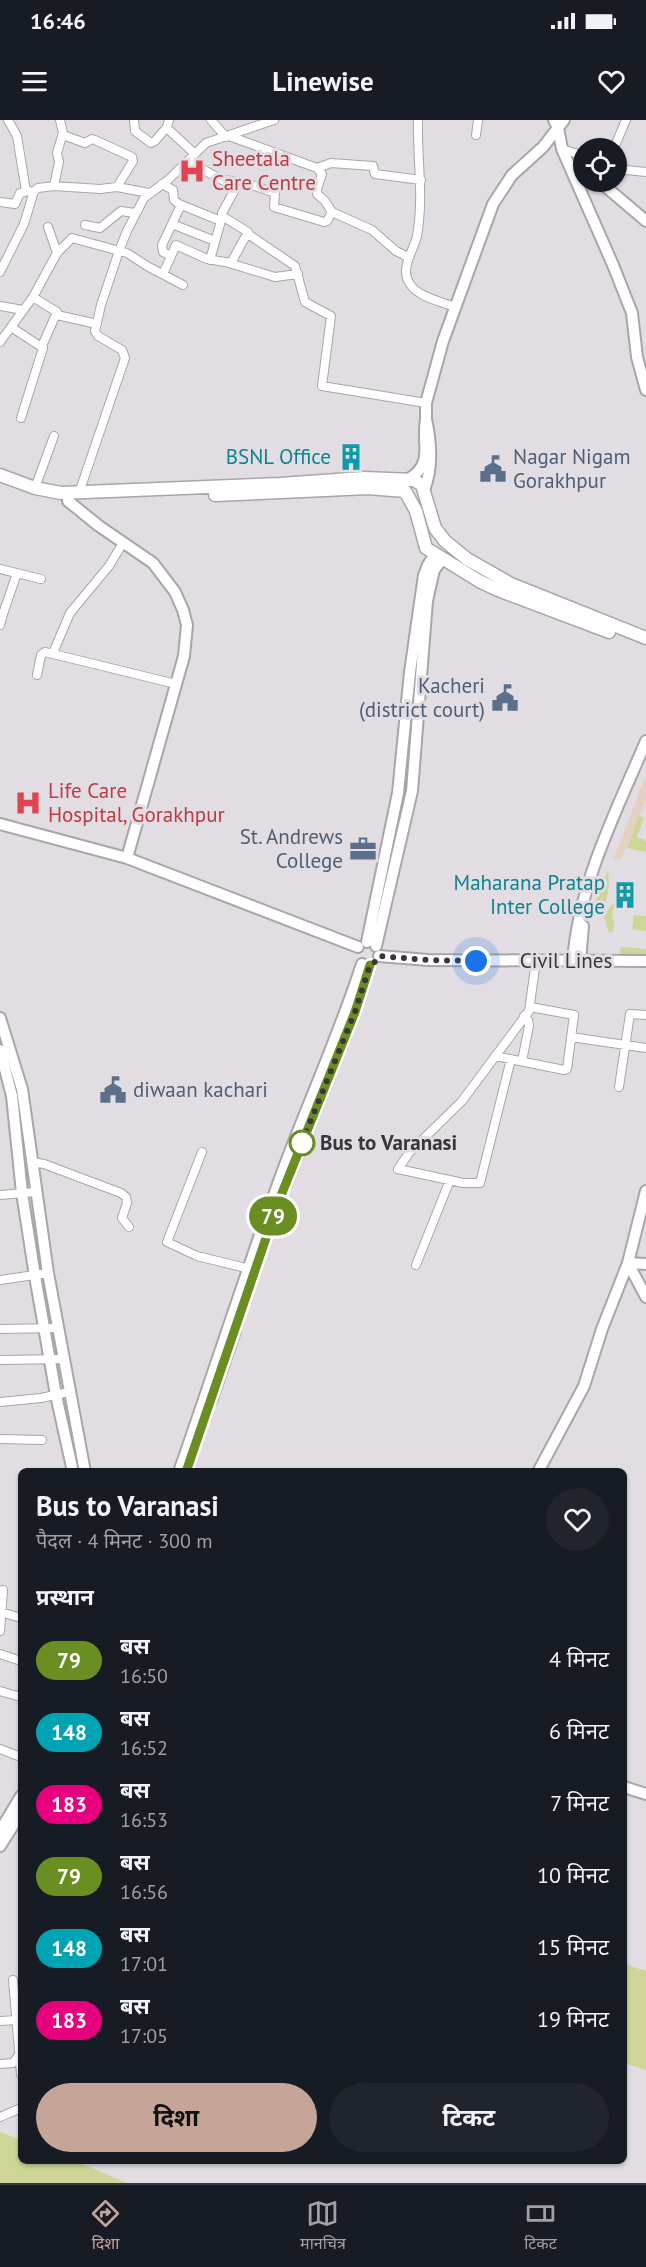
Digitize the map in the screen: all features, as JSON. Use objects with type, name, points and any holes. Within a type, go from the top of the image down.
[{"type":"main road","points":[[559,123],[562,149],[632,313],[637,357],[646,390]]},
{"type":"main road","points":[[424,490],[429,479],[430,462],[426,402],[443,340],[455,307],[493,204],[512,175],[543,147],[559,123]]},
{"type":"main road","points":[[612,192],[646,221]]},
{"type":"main road","points":[[407,485],[422,470],[425,463],[423,432],[426,419]]},
{"type":"main road","points":[[0,475],[35,488],[61,493],[247,490]]},
{"type":"main road","points":[[0,484],[48,499],[68,501],[247,490],[364,478],[407,485],[418,482],[424,490],[435,528],[467,559],[511,584],[646,638]]},
{"type":"main road","points":[[367,954],[412,791],[427,601],[434,570],[435,553],[407,485]]},
{"type":"main road","points":[[68,501],[153,563],[175,592],[183,610],[187,633],[176,684],[127,858]]},
{"type":"main road","points":[[180,1468],[251,1269],[355,1012],[398,793],[410,672],[424,575],[435,553],[448,543]]},
{"type":"main road","points":[[435,553],[478,581],[498,590],[646,647]]},
{"type":"main road","points":[[577,961],[575,939],[587,884],[646,741]]},
{"type":"main road","points":[[577,961],[589,897],[646,758]]},
{"type":"main road","name":"Civil Lines","points":[[0,824],[127,858],[367,954],[428,960],[646,961]]},
{"type":"main road","points":[[0,1018],[3,1074],[12,1096],[22,1193],[35,1276],[56,1395],[72,1468]]},
{"type":"main road","points":[[3,1051],[18,1071],[22,1089],[35,1192],[57,1328],[84,1468]]},
{"type":"main road","points":[[540,1468],[584,1386],[602,1329],[628,1263],[646,1191]]},
{"type":"main road","points":[[628,1263],[646,1264]]},
{"type":"main road","points":[[628,1263],[646,1297]]},
{"type":"main road","points":[[187,1468],[251,1269]]},
{"type":"main road","points":[[627,1788],[646,1794]]},
{"type":"main road","points":[[0,1831],[4,1817],[18,1800]]},
{"type":"main road","points":[[0,1846],[18,1817]]},
{"type":"street","points":[[0,272],[24,224],[30,191],[17,136],[8,120]]},
{"type":"street","points":[[134,120],[135,131],[151,143],[168,123],[195,154]]},
{"type":"street","points":[[211,120],[227,137],[317,168],[322,174],[316,189],[317,194],[332,212],[372,230],[396,251],[408,257]]},
{"type":"street","points":[[246,120],[251,128]]},
{"type":"street","points":[[79,492],[125,358],[122,350],[98,336],[95,331],[119,251],[135,213],[149,193],[207,143],[274,120]]},
{"type":"street","points":[[418,120],[422,180],[421,206],[416,238],[406,268],[410,285],[434,299],[455,307]]},
{"type":"street","points":[[476,135],[478,120]]},
{"type":"street","points":[[618,138],[626,120]]},
{"type":"street","points":[[54,186],[59,162],[57,153],[63,135],[58,122]]},
{"type":"street","points":[[63,135],[85,143],[95,140],[132,157],[131,166],[117,187]]},
{"type":"street","points":[[562,149],[573,152]]},
{"type":"street","points":[[188,161],[222,180],[239,182],[275,193],[274,207],[324,222],[332,212]]},
{"type":"street","points":[[317,168],[331,163],[373,166],[375,174],[422,180]]},
{"type":"street","points":[[627,170],[646,172]]},
{"type":"street","points":[[210,260],[222,213],[239,182]]},
{"type":"street","points":[[162,184],[173,190],[174,200],[181,205],[221,218],[246,230],[248,234],[295,266],[305,302],[331,316],[321,386],[426,402]]},
{"type":"street","points":[[0,202],[15,204],[20,193],[54,186],[100,189],[117,187],[149,193]]},
{"type":"street","points":[[171,256],[163,252],[161,248],[181,205]]},
{"type":"street","points":[[85,225],[100,228],[121,211],[135,213]]},
{"type":"street","points":[[172,224],[215,241]]},
{"type":"street","points":[[48,227],[57,253]]},
{"type":"street","points":[[229,263],[248,234]]},
{"type":"street","points":[[0,342],[33,297],[57,253],[68,241],[76,238],[131,255],[183,285]]},
{"type":"street","points":[[163,274],[175,246],[178,245],[210,260],[229,263],[275,277],[298,274]]},
{"type":"street","points":[[33,297],[55,310],[57,315]]},
{"type":"street","points":[[0,306],[23,310]]},
{"type":"street","points":[[57,315],[96,324]]},
{"type":"street","points":[[21,418],[43,350],[42,346],[57,315]]},
{"type":"street","points":[[11,327],[42,346]]},
{"type":"street","points":[[35,488],[54,435]]},
{"type":"street","points":[[53,653],[70,613],[109,566],[123,543]]},
{"type":"street","points":[[0,569],[41,579]]},
{"type":"street","points":[[0,625],[2,613],[17,573]]},
{"type":"street","points":[[37,675],[43,653],[53,653],[176,684]]},
{"type":"street","points":[[511,1059],[481,1182],[475,1184],[398,1169],[418,1144],[462,1101],[524,1016],[530,1006],[536,961]]},
{"type":"street","points":[[495,1056],[566,1070],[575,1017],[572,1014],[530,1006]]},
{"type":"street","points":[[619,1087],[630,1014],[646,1015]]},
{"type":"street","points":[[522,1061],[529,1026],[524,1016]]},
{"type":"street","points":[[571,1037],[646,1048]]},
{"type":"street","points":[[3,1074],[18,1071]]},
{"type":"street","points":[[202,1152],[167,1242],[197,1256],[251,1269]]},
{"type":"street","points":[[32,1162],[44,1164],[121,1193],[126,1197],[127,1203],[122,1218],[129,1227]]},
{"type":"street","points":[[416,1265],[450,1180]]},
{"type":"street","points":[[0,1195],[35,1192]]},
{"type":"street","points":[[0,1280],[48,1273]]},
{"type":"street","points":[[0,1329],[57,1328]]},
{"type":"street","points":[[0,1360],[51,1361],[63,1359]]},
{"type":"street","points":[[0,1402],[69,1392]]},
{"type":"street","points":[[0,1439],[42,1440]]},
{"type":"street","points":[[0,1631],[3,1590]]},
{"type":"street","points":[[2,1612],[18,1616]]},
{"type":"street","points":[[0,1654],[18,1660]]},
{"type":"street","points":[[0,1691],[18,1696]]},
{"type":"street","points":[[0,1749],[18,1756]]},
{"type":"street","points":[[13,1980],[18,2038]]},
{"type":"street","points":[[0,2021],[16,2020]]},
{"type":"street","points":[[0,2064],[13,2063],[18,2057]]},
{"type":"street","points":[[0,2117],[18,2109]]},
{"type":"shaded area","points":[[646,775],[646,801],[621,860],[614,858]]},
{"type":"green space","points":[[639,816],[644,818],[637,837],[646,841],[646,852],[627,848]]},
{"type":"green space","points":[[608,870],[608,894],[599,916],[591,913]]},
{"type":"green space","points":[[614,904],[613,932],[609,932],[604,917]]},
{"type":"green space","points":[[634,915],[646,916],[646,931],[632,929]]},
{"type":"green space","points":[[621,947],[646,949],[646,954],[620,954]]},
{"type":"green space","points":[[627,1965],[646,1971],[646,2070],[627,2064]]},
{"type":"green space","points":[[0,2132],[18,2139],[18,2164],[83,2164],[127,2183],[0,2183]]},
{"type":"bus line","name":"79","points":[[187,1468],[278,1203],[355,1012],[370,965]]},
{"type":"place","name":"Sheetala Care Centre","points":[[192,171]]},
{"type":"place","name":"BSNL Office","points":[[351,457]]},
{"type":"place","name":"Nagar Nigam Gorakhpur","points":[[493,469]]},
{"type":"place","name":"Kacheri (district court)","points":[[505,698]]},
{"type":"place","name":"Life Care Hospital, Gorakhpur","points":[[28,803]]},
{"type":"place","name":"St. Andrews College","points":[[363,849]]},
{"type":"place","name":"Maharana Pratap Inter College","points":[[625,895]]},
{"type":"place","name":"diwaan kachari","points":[[113,1090]]},
{"type":"place","name":"Bus to Varanasi","points":[[302,1143]]},
{"type":"route","points":[[302,1143],[300,1147],[355,1012],[370,965],[374,964],[379,956],[476,961]]}]
